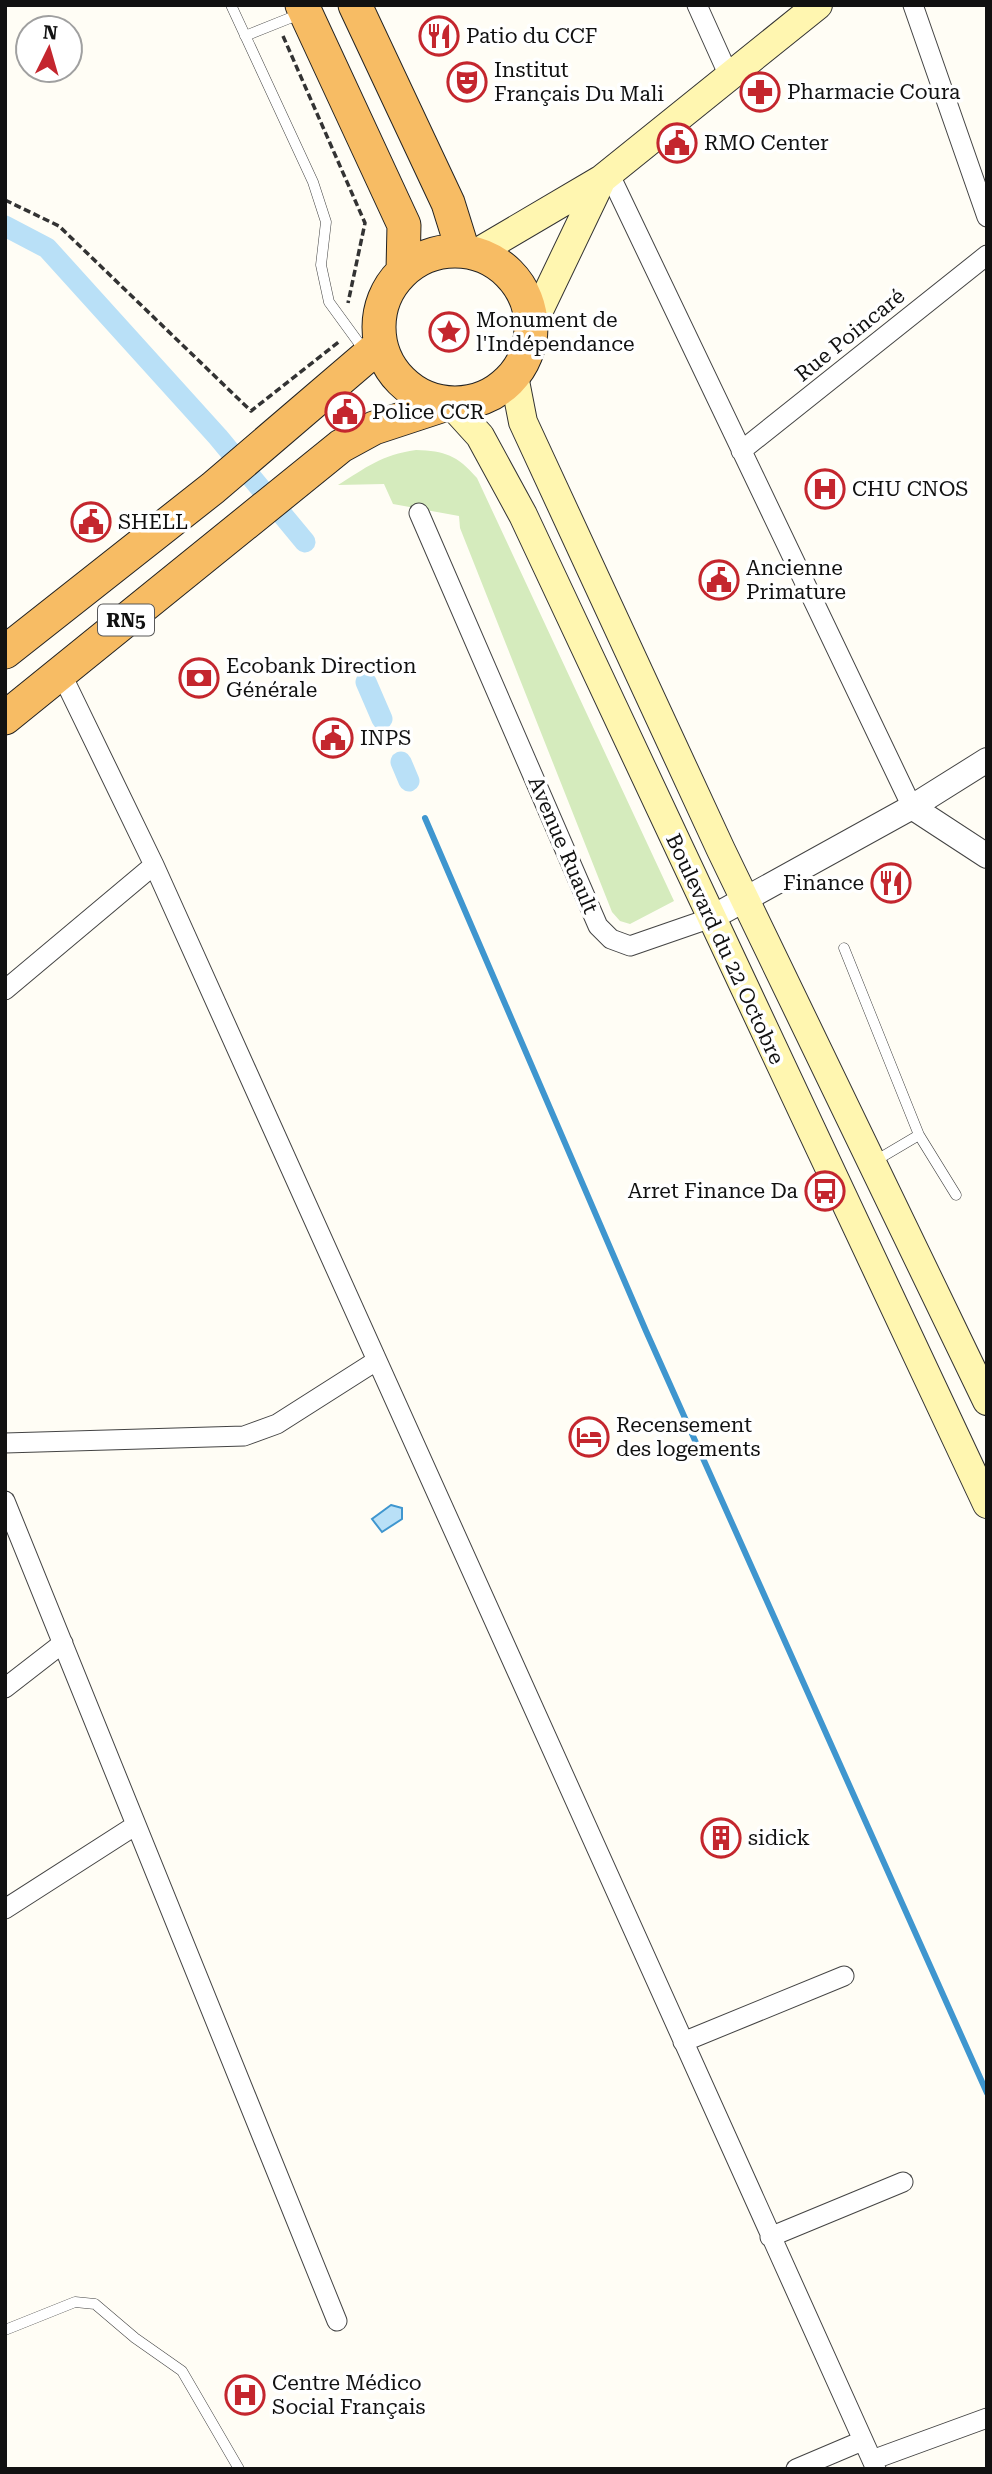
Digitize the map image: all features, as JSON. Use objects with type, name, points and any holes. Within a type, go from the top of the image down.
[{"type":"highway","points":[[355,5],[471,252]]},
{"type":"highway","points":[[295,13],[404,225],[403,270]]},
{"type":"highway","points":[[442,252],[471,252],[503,263],[519,285],[529,307],[532,324],[530,343],[514,376],[485,397],[450,403],[426,398],[406,386],[374,350],[381,304],[390,286],[403,270],[421,258],[442,252]]},
{"type":"highway","name":"RN5","points":[[5,652],[213,488],[374,350]]},
{"type":"highway","name":"RN5","points":[[5,718],[341,446],[374,428],[450,403]]},
{"type":"main road","points":[[471,252],[606,176],[818,5]]},
{"type":"main road","points":[[532,324],[606,176]]},
{"type":"main road","name":"Boulevard du 22 Octobre","points":[[514,376],[523,422],[744,899],[987,1401]]},
{"type":"main road","name":"Boulevard du 22 Octobre","points":[[450,403],[480,436],[523,515],[987,1504]]},
{"type":"street","points":[[697,5],[729,76]]},
{"type":"street","points":[[913,5],[987,217]]},
{"type":"street","points":[[606,176],[912,807],[987,856]]},
{"type":"street","name":"Rue Poincaré","points":[[741,451],[987,255]]},
{"type":"street","name":"Avenue Ruault","points":[[419,513],[598,926],[611,939],[630,946],[711,918],[912,807],[987,760]]},
{"type":"street","points":[[61,673],[154,865],[874,2464],[987,2418]]},
{"type":"street","points":[[5,990],[154,865]]},
{"type":"street","points":[[5,1443],[244,1436],[277,1424],[376,1360]]},
{"type":"street","points":[[5,1501],[337,2321]]},
{"type":"street","points":[[5,1688],[63,1643]]},
{"type":"street","points":[[5,1909],[136,1825]]},
{"type":"street","points":[[683,2042],[844,1976]]},
{"type":"street","points":[[770,2237],[902,2182]]},
{"type":"street","points":[[796,2469],[862,2441]]},
{"type":"lane","points":[[231,5],[313,182],[326,222],[321,265],[329,302],[344,323],[374,350]]},
{"type":"lane","points":[[246,36],[295,13]]},
{"type":"lane","points":[[844,948],[919,1135],[957,1195]]},
{"type":"lane","points":[[872,1163],[919,1135]]},
{"type":"lane","points":[[5,2330],[75,2302],[95,2304],[135,2338],[182,2371],[239,2469]]},
{"type":"path","points":[[5,200],[59,226],[251,411],[340,340],[365,223],[295,13]]},
{"type":"green space","points":[[416,450],[435,452],[457,459],[477,478],[674,901],[630,924],[620,921],[612,912],[460,528],[459,516],[393,504],[384,484],[338,485],[366,467]]},
{"type":"water","points":[[391,1505],[402,1508],[402,1519],[382,1532],[372,1519]]},
{"type":"waterway","points":[[5,226],[47,248],[218,437],[305,542]]},
{"type":"waterway","points":[[366,682],[382,719]]},
{"type":"waterway","points":[[401,762],[409,781]]},
{"type":"waterway","points":[[425,818],[646,1331],[987,2093]]},
{"type":"place","name":"Patio du CCF","points":[[439,36]]},
{"type":"place","name":"Institut Français Du Mali","points":[[467,82]]},
{"type":"place","name":"Pharmacie Coura","points":[[760,92]]},
{"type":"place","name":"RMO Center","points":[[677,143]]},
{"type":"place","name":"Monument de l'Indépendance","points":[[449,332]]},
{"type":"place","name":"Police CCR","points":[[345,412]]},
{"type":"place","name":"CHU CNOS","points":[[825,489]]},
{"type":"place","name":"SHELL","points":[[91,522]]},
{"type":"place","name":"Ancienne Primature","points":[[719,580]]},
{"type":"place","name":"Ecobank Direction Générale","points":[[199,678]]},
{"type":"place","name":"INPS","points":[[333,738]]},
{"type":"place","name":"Finance","points":[[891,883]]},
{"type":"place","name":"Arret Finance Da","points":[[825,1191]]},
{"type":"place","name":"Recensement des logements","points":[[589,1437]]},
{"type":"place","name":"sidick","points":[[721,1838]]},
{"type":"place","name":"Centre Médico Social Français","points":[[245,2395]]}]
